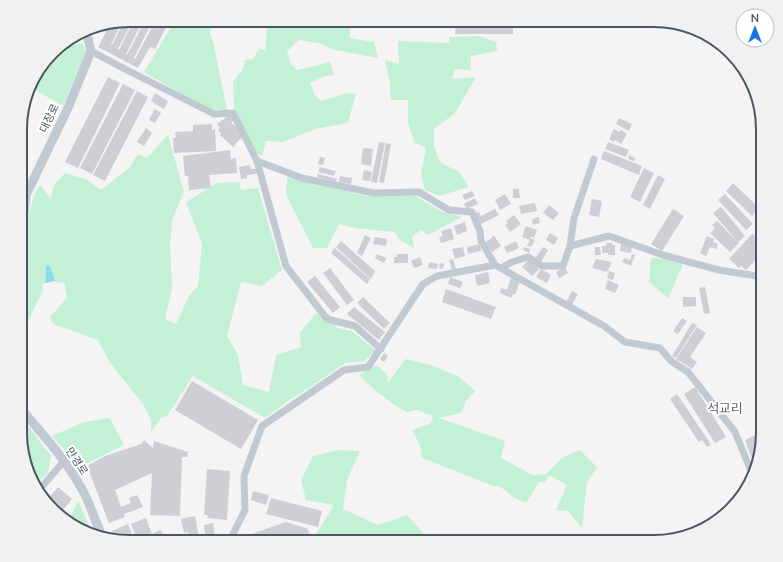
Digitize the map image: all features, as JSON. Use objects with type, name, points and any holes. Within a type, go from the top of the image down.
[{"type":"street","points":[[88,36],[91,50],[119,66],[214,114],[233,113],[257,161],[286,266],[327,319],[355,326],[381,349]]},
{"type":"street","name":"대장로","points":[[27,193],[68,108],[91,50]]},
{"type":"street","points":[[232,535],[245,510],[244,476],[262,426],[344,370],[368,367],[423,284],[437,276],[498,267],[528,258],[542,266],[564,266],[570,246],[574,218],[594,160]]},
{"type":"street","points":[[257,161],[302,178],[373,192],[419,192],[450,210],[472,212],[480,231],[481,240],[498,267],[604,326],[625,342],[660,348],[671,361],[688,372],[735,432],[750,468]]},
{"type":"street","points":[[570,246],[609,236],[663,255],[718,270],[756,276]]},
{"type":"street","name":"만경로","points":[[27,416],[64,461],[86,498],[100,531]]},
{"type":"street","points":[[42,486],[64,461]]},
{"type":"green space","points":[[171,27],[211,27],[210,35],[213,41],[227,110],[207,109],[144,72]]},
{"type":"green space","points":[[267,27],[350,27],[350,38],[374,42],[378,58],[335,50],[319,43],[299,40],[287,51],[291,64],[297,70],[330,62],[334,75],[325,76],[310,83],[314,94],[321,101],[343,94],[356,93],[348,123],[315,129],[283,142],[266,141],[262,156],[255,152],[234,110],[233,82],[243,69],[245,60],[253,59],[259,49],[265,50]]},
{"type":"green space","points":[[479,36],[496,42],[497,51],[471,56],[470,70],[455,69],[452,79],[476,77],[455,113],[434,129],[434,147],[441,163],[459,172],[469,187],[439,196],[425,190],[421,173],[426,148],[415,143],[408,123],[408,100],[391,100],[390,83],[385,60],[399,64],[398,41],[449,43],[449,37]]},
{"type":"green space","points":[[83,44],[86,52],[63,106],[35,90],[48,67],[71,45]]},
{"type":"green space","points":[[168,135],[184,192],[172,220],[170,245],[172,288],[165,319],[176,324],[189,296],[198,286],[202,244],[186,202],[217,183],[239,182],[241,190],[258,188],[282,270],[262,286],[241,282],[227,336],[238,355],[243,385],[269,392],[276,355],[301,347],[300,333],[315,314],[329,314],[337,328],[352,331],[375,350],[365,361],[345,363],[265,418],[193,376],[167,416],[161,418],[151,432],[151,419],[143,404],[110,363],[98,340],[53,324],[50,317],[67,298],[64,282],[58,283],[55,281],[50,266],[46,265],[45,283],[42,285],[43,290],[27,323],[27,222],[35,194],[40,185],[51,198],[54,185],[65,173],[86,179],[101,190],[129,168],[138,154],[147,158]]},
{"type":"green space","points":[[287,177],[365,196],[415,196],[441,211],[462,217],[428,235],[421,230],[412,237],[414,248],[400,240],[394,232],[355,228],[339,224],[327,248],[313,248],[286,195]]},
{"type":"green space","points":[[651,258],[669,259],[683,265],[668,298],[649,282]]},
{"type":"green space","points":[[405,359],[434,366],[459,377],[475,391],[466,401],[461,413],[439,418],[505,441],[501,458],[533,475],[546,474],[562,458],[580,450],[597,467],[587,482],[582,528],[568,511],[556,510],[567,485],[549,475],[545,482],[539,482],[526,503],[515,498],[498,485],[496,487],[422,458],[420,445],[412,430],[431,423],[433,416],[417,410],[407,412],[396,406],[377,392],[359,375],[376,365],[387,374],[388,383]]},
{"type":"green space","points":[[110,418],[124,445],[80,467],[52,436],[84,422]]},
{"type":"green space","points":[[27,425],[51,456],[48,472],[40,481],[32,466],[29,453]]},
{"type":"green space","points":[[338,450],[360,451],[347,480],[343,509],[378,525],[407,515],[425,535],[316,535],[334,505],[306,500],[301,480],[313,456]]},
{"type":"green space","points":[[78,501],[90,527],[78,521],[71,516]]},
{"type":"water","points":[[46,265],[50,266],[55,281],[45,283]]},
{"type":"building","points":[[129,27],[118,49],[119,50],[130,27],[140,27],[126,54],[127,55],[141,27],[150,27],[134,58],[135,59],[152,27],[166,27],[155,49],[150,47],[138,68],[98,47],[108,29],[119,28],[112,45],[121,28]]},
{"type":"building","points":[[456,27],[513,27],[513,34],[455,34]]},
{"type":"building","points":[[108,77],[120,83],[78,168],[65,162]]},
{"type":"building","points":[[123,84],[135,90],[92,174],[80,168]]},
{"type":"building","points":[[137,91],[148,97],[105,181],[93,175]]},
{"type":"building","points":[[155,93],[168,101],[164,109],[151,101]]},
{"type":"building","points":[[155,109],[161,113],[155,123],[149,120]]},
{"type":"building","points":[[229,115],[234,120],[231,123],[237,127],[242,137],[233,147],[220,135],[221,134],[218,130],[220,128],[217,124]]},
{"type":"building","points":[[619,118],[632,124],[629,131],[616,124]]},
{"type":"building","points":[[212,124],[212,130],[215,129],[216,151],[174,153],[173,138],[176,138],[175,132],[193,131],[193,125]]},
{"type":"building","points":[[146,128],[152,133],[144,146],[137,142]]},
{"type":"building","points":[[614,129],[620,132],[621,130],[627,134],[621,144],[615,140],[614,142],[609,139]]},
{"type":"building","points":[[379,142],[385,143],[377,183],[371,182]]},
{"type":"building","points":[[608,142],[629,150],[626,157],[605,149]]},
{"type":"building","points":[[386,143],[391,144],[384,183],[379,182]]},
{"type":"building","points":[[363,148],[373,149],[371,166],[361,164]]},
{"type":"building","points":[[230,150],[231,159],[236,158],[237,173],[209,175],[211,188],[189,190],[188,176],[185,176],[183,156]]},
{"type":"building","points":[[604,151],[642,166],[639,175],[601,159]]},
{"type":"building","points":[[629,155],[635,158],[634,161],[628,159]]},
{"type":"building","points":[[320,157],[325,158],[323,165],[318,164]]},
{"type":"building","points":[[250,165],[251,169],[257,169],[257,174],[247,175],[247,178],[241,179],[239,167]]},
{"type":"building","points":[[320,167],[336,171],[334,176],[318,172]]},
{"type":"building","points":[[644,168],[654,173],[640,202],[630,197]]},
{"type":"building","points":[[364,170],[372,172],[370,181],[362,180]]},
{"type":"building","points":[[318,174],[337,179],[336,182],[317,177]]},
{"type":"building","points":[[658,175],[665,179],[650,209],[643,205]]},
{"type":"building","points":[[340,176],[352,178],[351,184],[339,182]]},
{"type":"building","points":[[733,183],[756,205],[756,211],[752,216],[726,191]]},
{"type":"building","points":[[513,189],[519,189],[520,198],[513,198]]},
{"type":"building","points":[[472,191],[475,196],[465,200],[462,195]]},
{"type":"building","points":[[505,194],[511,204],[500,210],[495,200]]},
{"type":"building","points":[[725,194],[753,224],[746,230],[718,200]]},
{"type":"building","points":[[475,198],[478,204],[466,209],[464,204]]},
{"type":"building","points":[[592,199],[602,201],[599,217],[589,215]]},
{"type":"building","points":[[535,203],[537,211],[521,214],[519,206]]},
{"type":"building","points":[[549,205],[559,213],[553,220],[543,213]]},
{"type":"building","points":[[721,207],[745,236],[738,242],[713,213]]},
{"type":"building","points":[[495,209],[499,215],[481,224],[475,213],[479,212],[481,216]]},
{"type":"building","points":[[673,209],[684,216],[662,251],[651,244]]},
{"type":"building","points":[[514,215],[521,224],[510,232],[505,225],[508,223],[506,221]]},
{"type":"building","points":[[539,217],[540,223],[533,225],[532,219]]},
{"type":"building","points":[[717,221],[739,243],[730,252],[710,233],[715,228],[712,225]]},
{"type":"building","points":[[465,222],[467,231],[457,235],[454,226]]},
{"type":"building","points":[[526,226],[537,230],[534,238],[530,238],[535,240],[531,247],[527,246],[530,240],[522,237]]},
{"type":"building","points":[[451,228],[454,239],[441,243],[439,237],[443,236],[441,231]]},
{"type":"building","points":[[550,233],[558,238],[554,245],[546,240]]},
{"type":"building","points":[[752,234],[756,236],[756,259],[746,270],[741,266],[739,268],[729,259]]},
{"type":"building","points":[[365,235],[371,238],[362,256],[357,253]]},
{"type":"building","points":[[494,236],[501,246],[492,252],[486,242]]},
{"type":"building","points":[[707,236],[714,239],[713,242],[718,244],[716,249],[710,247],[706,256],[700,253]]},
{"type":"building","points":[[375,237],[387,239],[386,246],[373,244]]},
{"type":"building","points":[[341,241],[375,271],[371,279],[336,247]]},
{"type":"building","points":[[516,241],[519,248],[507,253],[504,247]]},
{"type":"building","points":[[606,243],[612,243],[612,245],[615,245],[615,255],[602,253],[602,246],[606,246]]},
{"type":"building","points":[[480,244],[481,251],[468,254],[467,247]]},
{"type":"building","points":[[621,244],[632,246],[631,253],[620,251]]},
{"type":"building","points":[[463,247],[465,256],[455,259],[452,249]]},
{"type":"building","points":[[524,247],[530,249],[529,253],[523,250]]},
{"type":"building","points":[[543,247],[548,250],[541,262],[535,259]]},
{"type":"building","points":[[595,247],[600,247],[601,255],[595,255]]},
{"type":"building","points":[[335,248],[370,279],[367,284],[331,253]]},
{"type":"building","points":[[377,254],[386,258],[384,263],[375,258]]},
{"type":"building","points":[[397,254],[408,254],[408,263],[394,263],[394,257],[397,257]]},
{"type":"building","points":[[632,254],[635,255],[631,266],[622,262],[624,258],[630,260]]},
{"type":"building","points":[[420,257],[423,265],[414,268],[411,261]]},
{"type":"building","points":[[453,259],[456,269],[452,270],[449,260]]},
{"type":"building","points":[[596,259],[612,262],[607,272],[592,268]]},
{"type":"building","points":[[528,260],[539,269],[532,276],[522,267]]},
{"type":"building","points":[[429,262],[438,264],[437,269],[428,268]]},
{"type":"building","points":[[440,263],[444,264],[443,269],[439,268]]},
{"type":"building","points":[[565,267],[568,273],[559,278],[556,272]]},
{"type":"building","points":[[330,268],[354,300],[347,305],[323,273]]},
{"type":"building","points":[[541,269],[551,275],[547,283],[536,277]]},
{"type":"building","points":[[609,271],[615,273],[613,280],[607,278]]},
{"type":"building","points":[[488,272],[490,283],[477,286],[475,275]]},
{"type":"building","points":[[315,276],[340,307],[333,313],[307,282]]},
{"type":"building","points":[[450,277],[463,282],[460,288],[448,284]]},
{"type":"building","points":[[511,278],[520,281],[515,295],[513,294],[511,298],[500,293],[501,288],[507,290]]},
{"type":"building","points":[[608,280],[619,285],[615,293],[605,289]]},
{"type":"building","points":[[705,287],[710,313],[704,314],[699,288]]},
{"type":"building","points":[[446,289],[496,307],[491,319],[442,302]]},
{"type":"building","points":[[572,291],[578,294],[572,305],[566,302]]},
{"type":"building","points":[[363,297],[390,323],[384,329],[357,303]]},
{"type":"building","points":[[683,297],[696,297],[696,306],[683,307]]},
{"type":"building","points":[[354,307],[385,332],[379,340],[347,314]]},
{"type":"building","points":[[682,318],[687,321],[678,334],[673,331]]},
{"type":"building","points":[[692,323],[697,325],[676,358],[672,356]]},
{"type":"building","points":[[697,327],[706,333],[690,357],[697,362],[692,369],[676,359]]},
{"type":"building","points":[[384,353],[388,356],[384,362],[380,359]]},
{"type":"building","points":[[192,381],[258,420],[241,449],[175,410]]},
{"type":"building","points":[[695,387],[726,437],[715,443],[684,394]]},
{"type":"building","points":[[677,394],[711,445],[707,447],[702,440],[699,442],[670,399]]},
{"type":"building","points":[[756,435],[752,460],[745,440]]},
{"type":"building","points":[[144,440],[153,448],[154,441],[188,452],[187,457],[182,457],[180,516],[150,515],[152,473],[115,490],[121,507],[131,503],[129,498],[137,495],[143,507],[124,514],[125,517],[109,523],[87,466],[105,456],[141,444]]},
{"type":"building","points":[[207,469],[230,471],[227,520],[207,518],[208,515],[204,515]]},
{"type":"building","points":[[58,487],[72,499],[63,511],[50,497]]},
{"type":"building","points":[[253,491],[269,495],[266,505],[251,500]]},
{"type":"building","points":[[271,498],[322,511],[318,527],[266,514]]},
{"type":"building","points":[[195,516],[198,535],[188,535],[188,532],[184,533],[181,519]]},
{"type":"building","points":[[146,518],[152,535],[135,535],[131,524]]},
{"type":"building","points":[[286,522],[308,529],[310,535],[249,535]]},
{"type":"building","points":[[213,523],[215,535],[205,535],[204,525]]},
{"type":"building","points":[[128,524],[132,535],[113,534],[112,531]]},
{"type":"building","points":[[161,530],[163,535],[154,535],[153,533]]},
{"type":"district","name":"석교리","points":[[725,408]]}]
